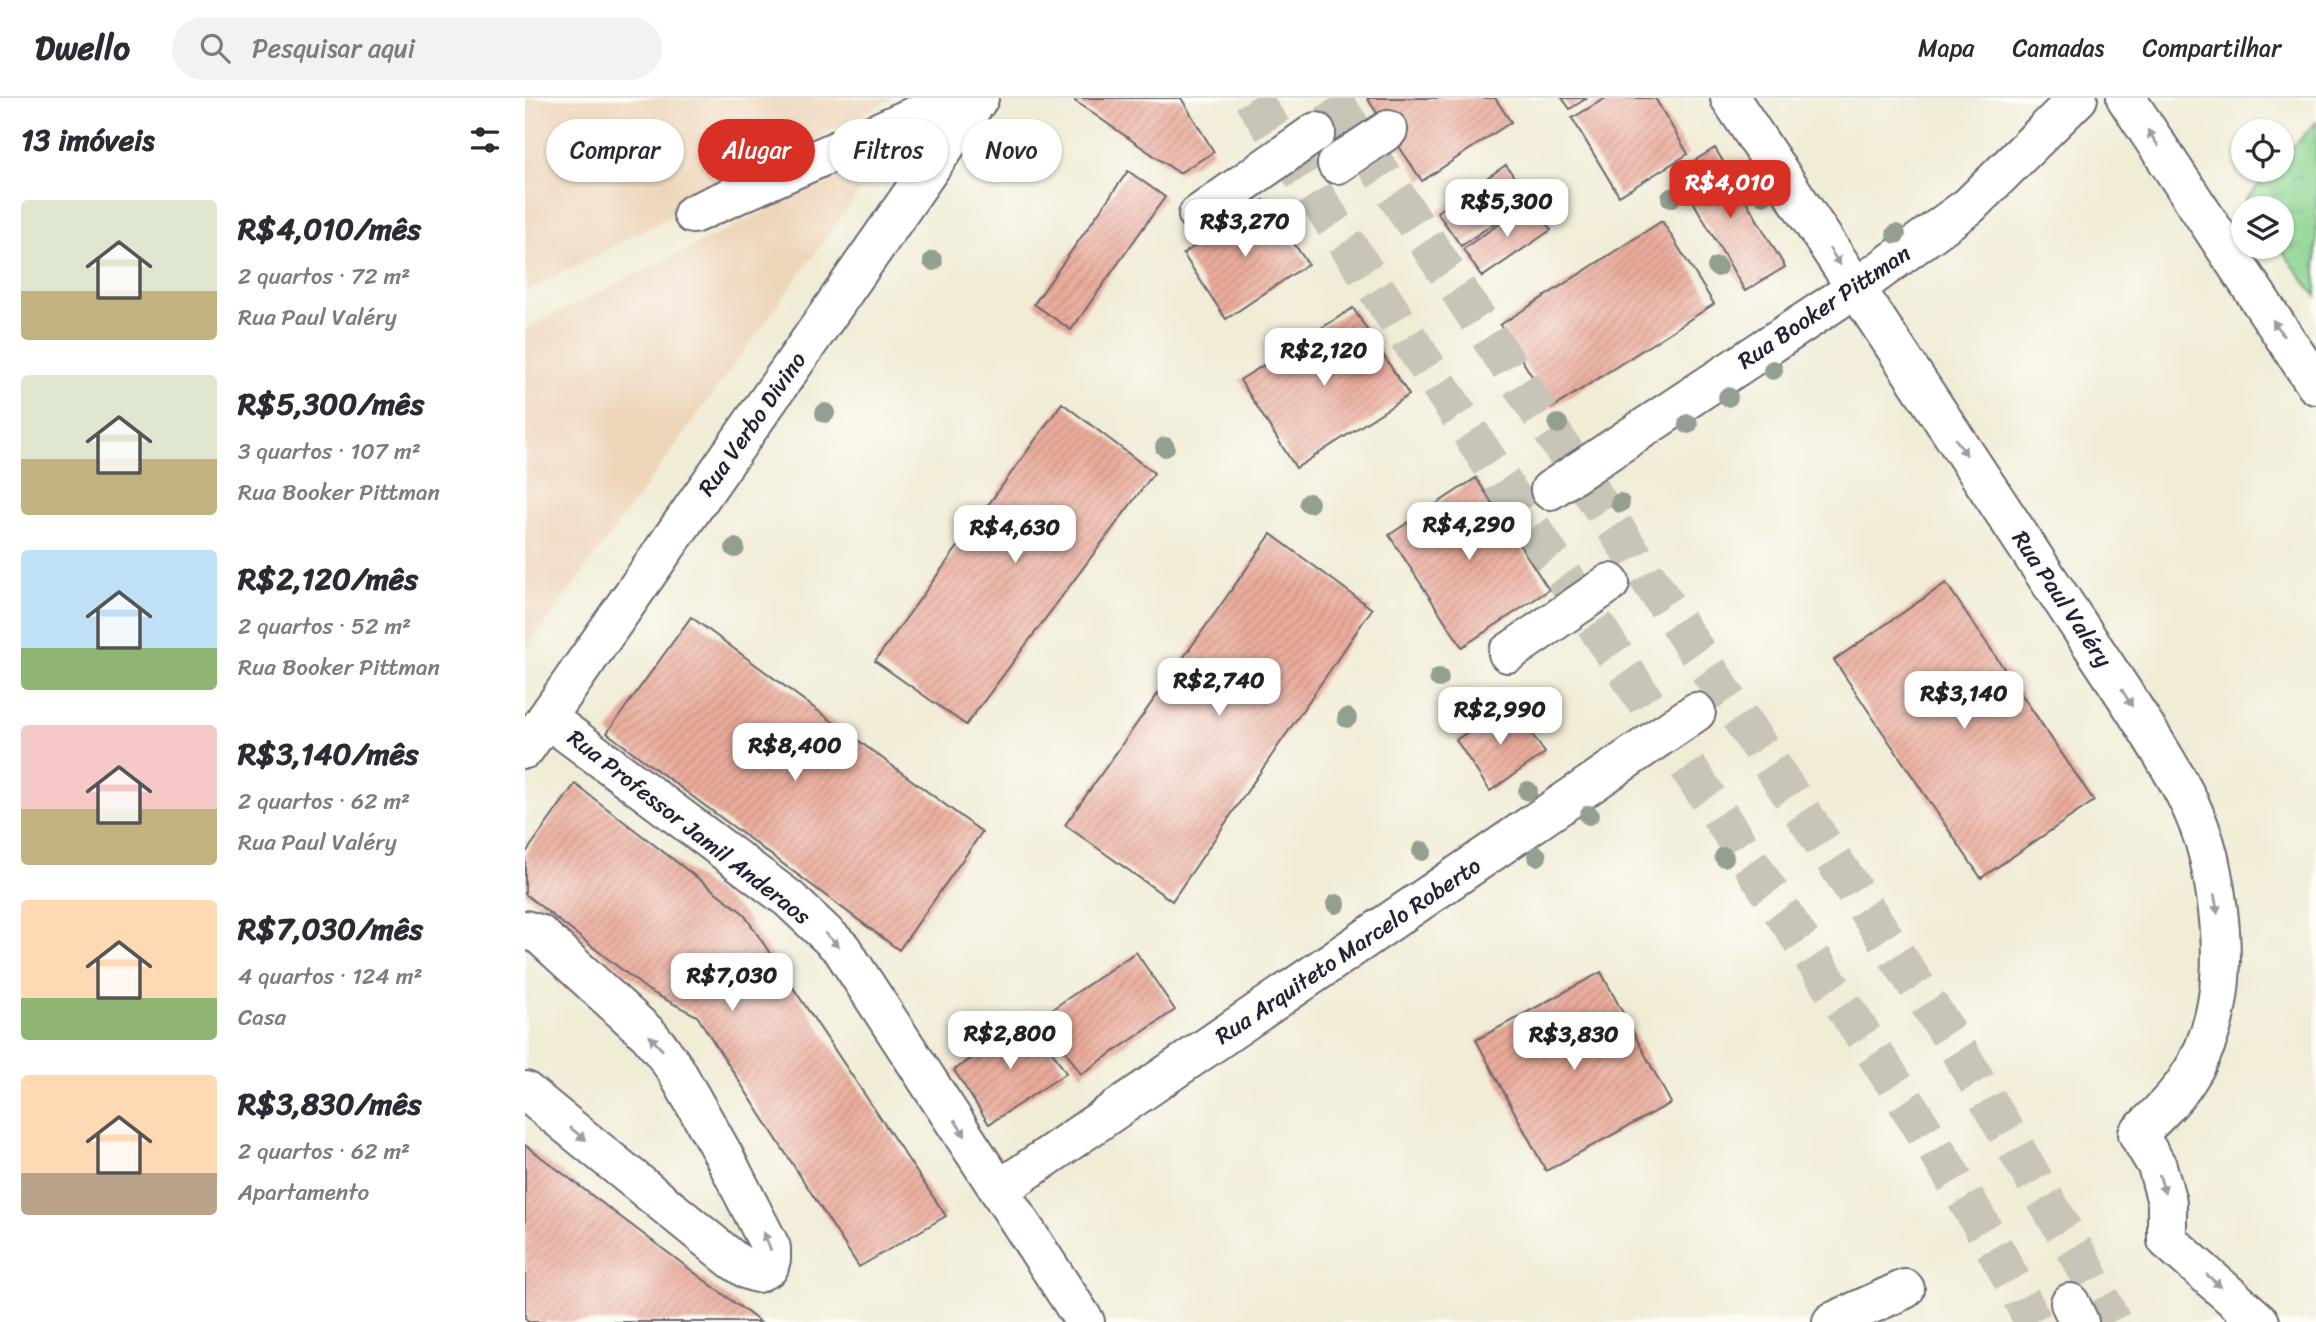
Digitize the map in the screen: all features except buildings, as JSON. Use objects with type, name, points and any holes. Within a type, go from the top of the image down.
[{"type":"street","points":[[693,214],[955,98]]},
{"type":"street","name":"Rua Verbo Divino","points":[[525,749],[979,98]]},
{"type":"street","name":"Rua Paul Valéry","points":[[1730,98],[2111,673],[2183,788],[2198,822],[2209,859],[2218,916],[2221,959],[2218,1004],[2206,1045],[2187,1081],[2138,1134],[2157,1166],[2167,1202],[2167,1240],[2260,1322]]},
{"type":"street","name":"Rua Booker Pittman","points":[[1550,490],[1856,288],[1969,206],[2078,98]]},
{"type":"street","points":[[2126,98],[2316,385]]},
{"type":"street","points":[[1337,164],[1388,130]]},
{"type":"street","points":[[1198,215],[1316,132]]},
{"type":"street","points":[[1508,653],[1610,583]]},
{"type":"street","name":"Rua Arquiteto Marcelo Roberto","points":[[1000,1189],[1696,712]]},
{"type":"street","name":"Rua Professor Jamil Anderaos","points":[[547,718],[789,899],[842,949],[1085,1322]]},
{"type":"street","points":[[525,930],[539,934],[663,1052],[723,1154],[771,1248],[769,1267],[757,1273],[733,1260],[525,1091]]},
{"type":"street","points":[[1832,1322],[1905,1289]]},
{"type":"shaded area","points":[[525,98],[894,98],[854,119],[829,119],[829,132],[815,140],[815,119],[698,119],[698,182],[735,182],[525,293]]},
{"type":"shaded area","points":[[829,179],[829,182],[867,182],[525,652],[525,329]]},
{"type":"green space","points":[[2316,122],[2316,296],[2288,259],[2294,259],[2294,196],[2249,196],[2262,182],[2294,182],[2294,146]]},
{"type":"tunnel","points":[[1252,98],[1894,1083],[1984,1230],[2033,1322]]},
{"type":"tunnel","points":[[1332,98],[1955,1044],[2086,1269],[2112,1322]]}]
